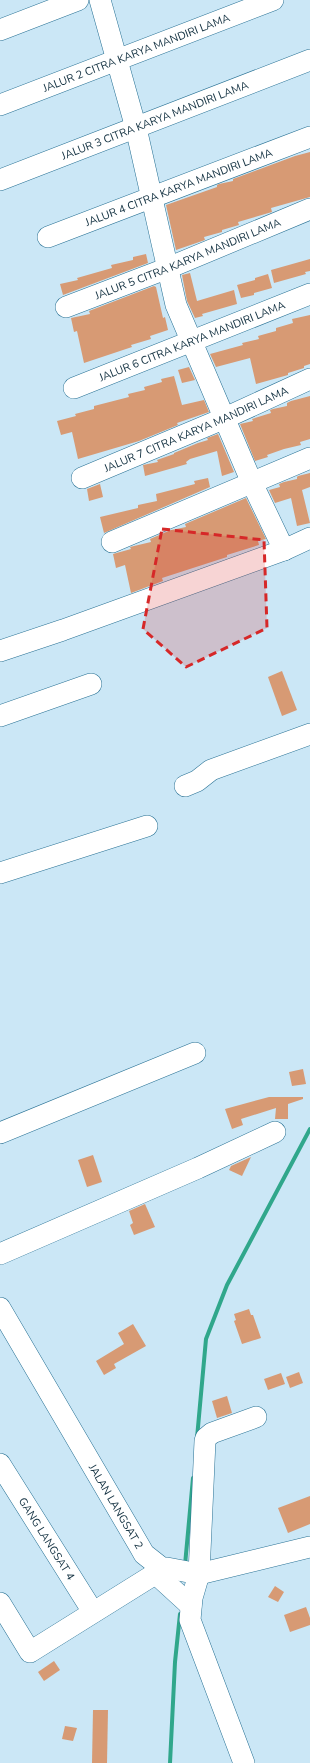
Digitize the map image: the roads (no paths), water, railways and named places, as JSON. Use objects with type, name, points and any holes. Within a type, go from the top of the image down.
[{"type":"street","points":[[0,30],[78,0]]},
{"type":"street","points":[[100,0],[136,128],[176,305],[252,483],[284,550]]},
{"type":"street","name":"JALUR 2 CITRA KARYA MANDIRI LAMA","points":[[0,105],[273,0]]},
{"type":"street","name":"JALUR 3 CITRA KARYA MANDIRI LAMA","points":[[0,180],[310,60]]},
{"type":"street","name":"JALUR 4 CITRA KARYA MANDIRI LAMA","points":[[48,238],[310,137]]},
{"type":"street","name":"JALUR 5 CITRA KARYA MANDIRI LAMA","points":[[66,307],[168,268],[310,209]]},
{"type":"street","name":"JALUR 6 CITRA KARYA MANDIRI LAMA","points":[[74,388],[310,294]]},
{"type":"street","name":"JALUR 7 CITRA KARYA MANDIRI LAMA","points":[[82,478],[224,418],[310,379]]},
{"type":"street","points":[[112,542],[310,458]]},
{"type":"street","points":[[0,650],[284,550],[310,538]]},
{"type":"street","points":[[0,716],[91,684]]},
{"type":"street","points":[[185,786],[197,781],[210,770],[310,734]]},
{"type":"street","points":[[0,873],[147,826]]},
{"type":"street","points":[[0,1133],[195,1053]]},
{"type":"street","points":[[0,1254],[185,1174],[275,1132]]},
{"type":"street","name":"JALAN LANGSAT 2","points":[[0,1308],[144,1554],[163,1574],[194,1574],[310,1547]]},
{"type":"street","points":[[244,1763],[190,1620],[188,1603],[194,1574],[206,1438],[212,1433],[256,1417]]},
{"type":"street","name":"GANG LANGSAT 4","points":[[0,1464],[93,1612]]},
{"type":"street","points":[[0,1603],[30,1652],[93,1612],[163,1574],[188,1603]]},
{"type":"waterway","points":[[197,1438],[206,1339],[227,1285],[310,1129]]},
{"type":"waterway","points":[[185,1565],[193,1478]]},
{"type":"waterway","points":[[170,1763],[175,1662],[180,1614]]}]
